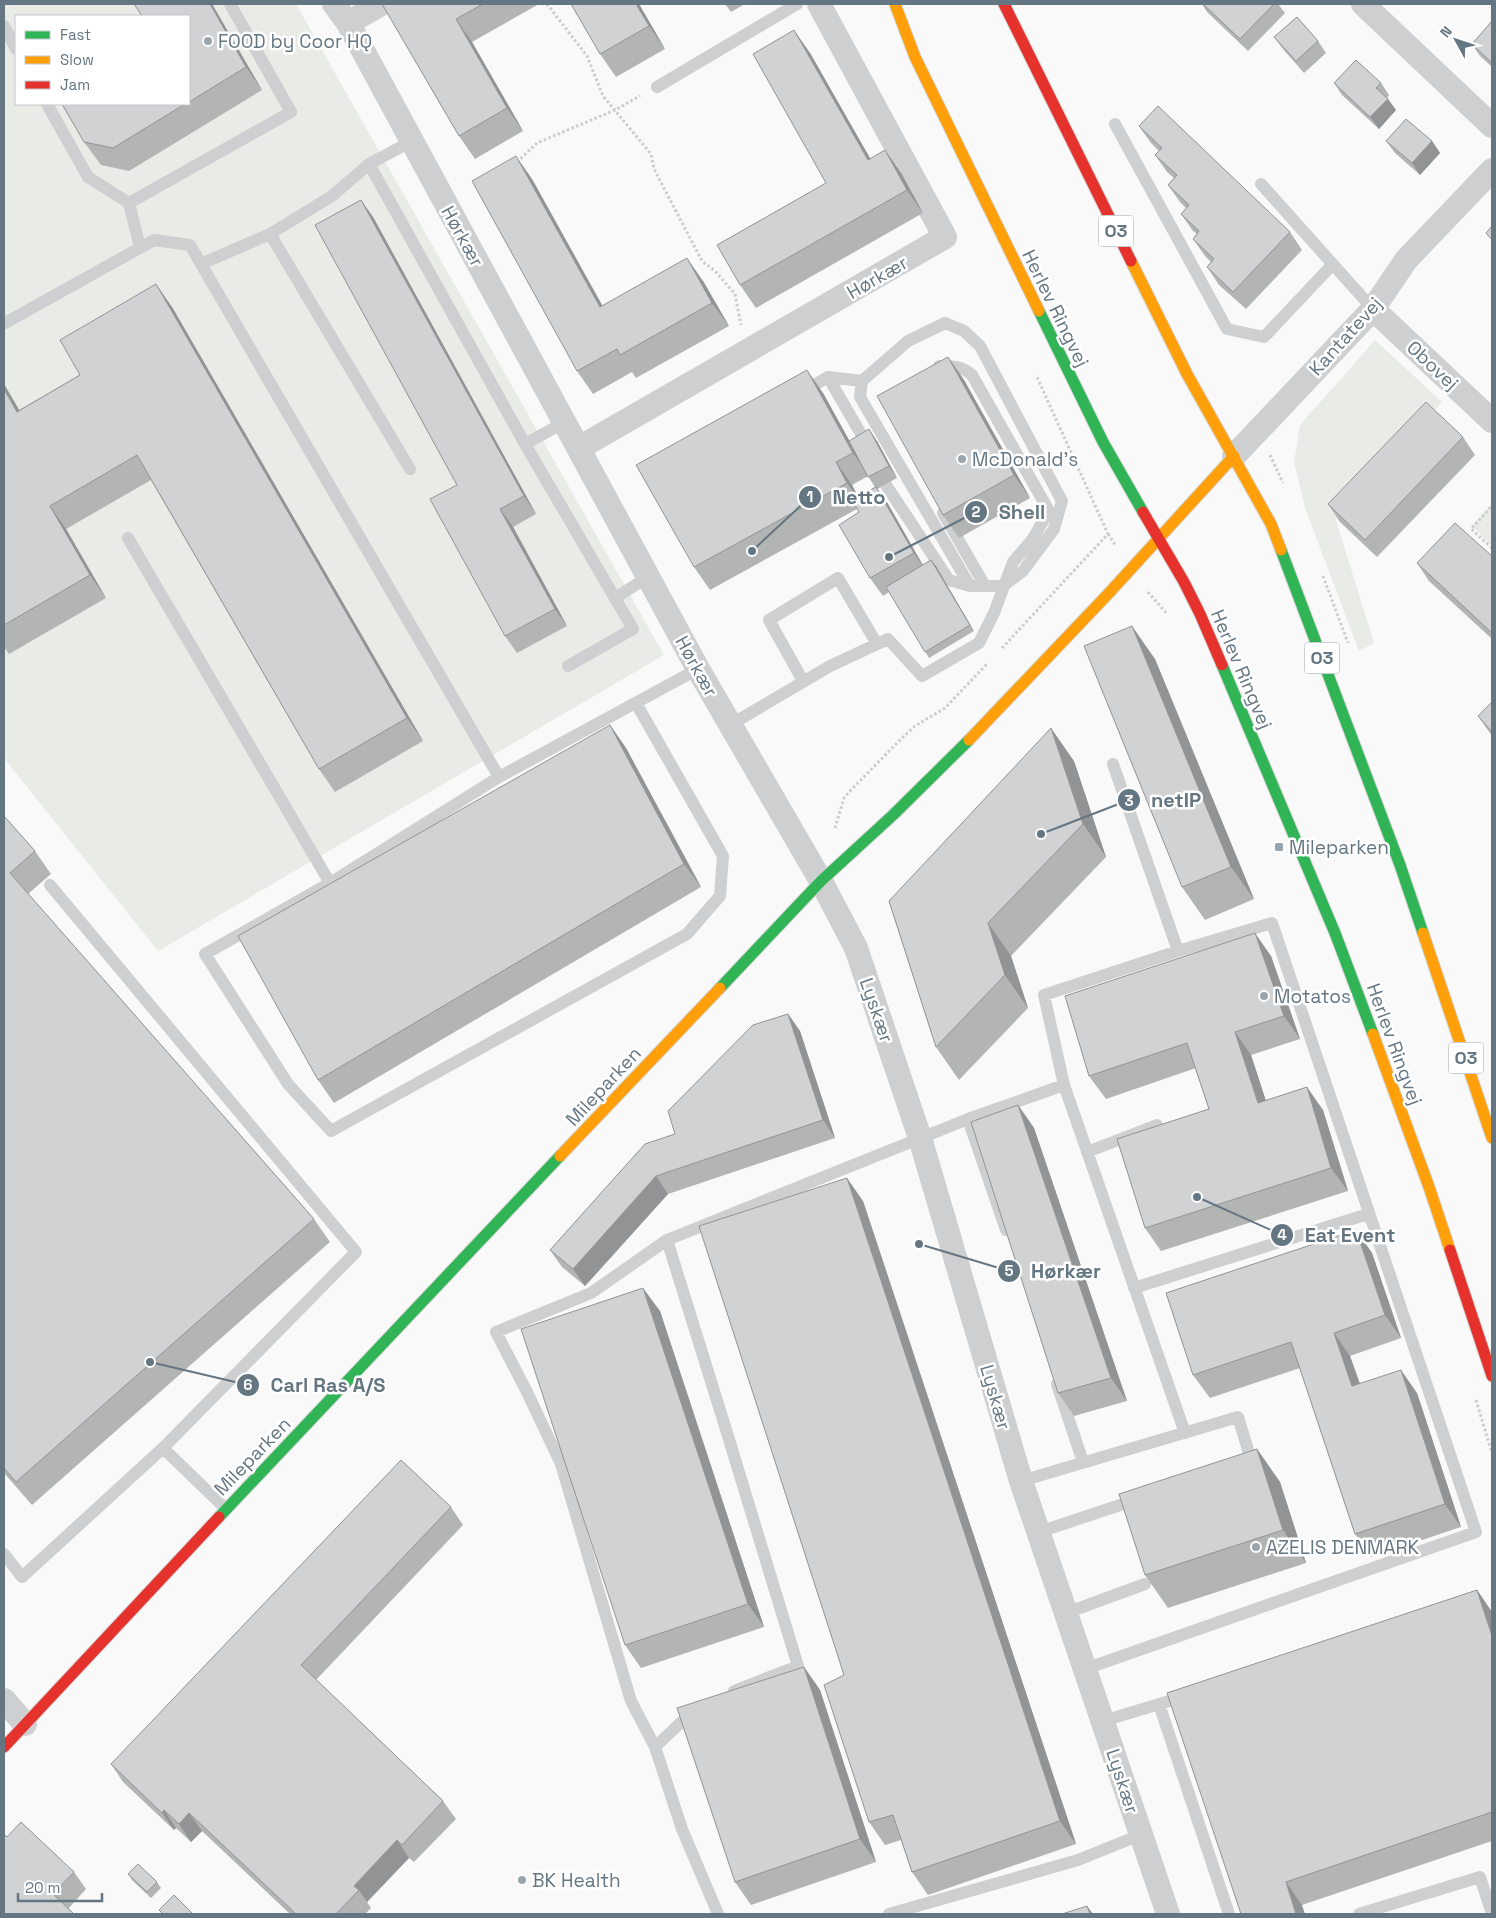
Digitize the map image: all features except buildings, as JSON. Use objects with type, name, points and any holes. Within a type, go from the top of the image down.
[{"type":"main road","name":"Herlev Ringvej","points":[[895,4],[915,57],[1103,442],[1184,582],[1200,614],[1335,932],[1429,1187],[1492,1376]]},
{"type":"main road","name":"O3","points":[[1004,4],[1186,374],[1271,524],[1400,866],[1492,1138]]},
{"type":"main road","name":"Mileparken","points":[[4,1747],[226,1509],[821,882],[892,816],[968,740],[1159,540],[1234,456]]},
{"type":"street","name":"Hørkær","points":[[334,4],[348,23],[698,669],[821,882]]},
{"type":"street","points":[[348,23],[381,4]]},
{"type":"street","name":"Hørkær","points":[[579,448],[945,238],[819,4]]},
{"type":"street","points":[[1363,4],[1492,126]]},
{"type":"street","name":"Kantatevej","points":[[1234,456],[1373,309],[1406,260],[1492,170]]},
{"type":"street","name":"Obovej","points":[[1373,309],[1492,421]]},
{"type":"street","name":"Lyskær","points":[[821,882],[856,948],[920,1138],[1021,1481],[1168,1914]]},
{"type":"street","points":[[4,1700],[25,1724]]},
{"type":"lane","points":[[128,202],[291,112],[230,4]]},
{"type":"lane","points":[[657,87],[797,4]]},
{"type":"lane","points":[[4,26],[15,47]]},
{"type":"lane","points":[[48,105],[88,177],[128,202],[140,248]]},
{"type":"lane","points":[[1115,124],[1227,329],[1264,337],[1332,265]]},
{"type":"lane","points":[[201,264],[270,234],[332,196],[369,164],[412,141]]},
{"type":"lane","points":[[369,164],[525,444],[633,629],[568,666]]},
{"type":"lane","points":[[1261,184],[1373,309]]},
{"type":"lane","points":[[270,234],[410,470]]},
{"type":"lane","points":[[4,322],[154,240],[190,245],[499,777]]},
{"type":"lane","points":[[886,485],[949,580],[970,586],[1003,586],[1023,571],[1054,529],[1062,502],[980,346],[964,331],[945,323],[908,341],[862,381],[860,397],[970,586]]},
{"type":"lane","points":[[730,724],[803,681],[888,639],[922,676],[979,643],[994,613],[1013,562],[1032,540],[1049,511],[972,375],[964,368],[957,366],[939,366],[924,373]]},
{"type":"lane","points":[[793,397],[828,378],[862,381]]},
{"type":"lane","points":[[828,378],[868,446]]},
{"type":"lane","points":[[525,444],[565,422]]},
{"type":"lane","points":[[936,500],[985,586]]},
{"type":"lane","points":[[128,538],[245,742],[330,884]]},
{"type":"lane","points":[[615,598],[648,577]]},
{"type":"lane","points":[[803,681],[769,620],[838,578],[877,644]]},
{"type":"lane","points":[[636,703],[723,856],[720,896],[687,934],[331,1131],[288,1084],[205,954],[330,884],[499,777],[698,669]]},
{"type":"lane","points":[[1113,764],[1178,951]]},
{"type":"lane","points":[[4,1554],[22,1577],[163,1448],[356,1252],[50,885]]},
{"type":"lane","points":[[1085,1669],[1476,1532],[1272,923],[1178,951],[1044,995],[1064,1085],[1185,1432]]},
{"type":"lane","points":[[718,1914],[682,1829],[655,1747],[631,1701],[561,1464],[496,1332],[591,1293],[666,1240],[968,1119],[1064,1085]]},
{"type":"lane","points":[[968,1119],[1009,1240]]},
{"type":"lane","points":[[1087,1152],[1157,1125]]},
{"type":"lane","points":[[1134,1288],[1368,1214]]},
{"type":"lane","points":[[666,1240],[798,1666],[727,1694]]},
{"type":"lane","points":[[1052,1370],[1083,1462]]},
{"type":"lane","points":[[1021,1481],[1238,1417],[1257,1478]]},
{"type":"lane","points":[[163,1448],[226,1509]]},
{"type":"lane","points":[[1038,1532],[1148,1496]]},
{"type":"lane","points":[[1066,1613],[1145,1584]]},
{"type":"lane","points":[[1103,1722],[1196,1693]]},
{"type":"lane","points":[[655,1747],[700,1704]]},
{"type":"lane","points":[[1159,1704],[1230,1914]]},
{"type":"lane","points":[[889,1914],[1078,1860],[1140,1835]]},
{"type":"lane","points":[[1359,1914],[1480,1877],[1492,1914]]},
{"type":"path","points":[[547,4],[587,56],[603,96],[652,154],[654,169],[702,261],[715,271],[735,294],[746,352]]},
{"type":"path","points":[[510,169],[537,143],[615,110],[657,87]]},
{"type":"path","points":[[999,651],[1108,534],[1034,368]]},
{"type":"path","points":[[1492,506],[1471,529],[1492,548]]},
{"type":"path","points":[[834,835],[844,798],[915,726],[945,708],[992,658]]},
{"type":"shaded area","points":[[4,4],[296,4],[664,655],[158,951],[4,758]]},
{"type":"shaded area","points":[[1375,340],[1442,402],[1336,520],[1374,643],[1359,651],[1305,508],[1294,462],[1300,425]]},
{"type":"shaded area","points":[[1492,503],[1492,546],[1472,526]]},
{"type":"traffic: fast","points":[[1039,311],[1103,442],[1143,512]]},
{"type":"traffic: fast","points":[[1281,550],[1400,865],[1423,933]]},
{"type":"traffic: fast","points":[[1222,665],[1335,933],[1373,1034]]},
{"type":"traffic: fast","points":[[720,988],[821,881],[893,815],[969,740]]},
{"type":"traffic: fast","points":[[219,1517],[560,1156]]},
{"type":"traffic: slow","points":[[895,4],[915,57],[1039,311]]},
{"type":"traffic: slow","points":[[1131,261],[1187,374],[1271,524],[1281,550]]},
{"type":"traffic: slow","points":[[969,740],[1109,593],[1234,456]]},
{"type":"traffic: slow","points":[[1423,933],[1492,1138]]},
{"type":"traffic: slow","points":[[560,1156],[720,988]]},
{"type":"traffic: slow","points":[[1373,1034],[1450,1250]]},
{"type":"traffic: jam","points":[[1004,4],[1131,261]]},
{"type":"traffic: jam","points":[[1143,512],[1184,582],[1222,665]]},
{"type":"traffic: jam","points":[[1450,1250],[1492,1376]]},
{"type":"traffic: jam","points":[[4,1747],[219,1517]]},
{"type":"place","name":"FOOD by Coor HQ","points":[[208,41]]},
{"type":"place","name":"McDonald's","points":[[962,459]]},
{"type":"place","name":"Netto","points":[[752,551]]},
{"type":"place","name":"Shell","points":[[889,557]]},
{"type":"place","name":"netIP","points":[[1041,834]]},
{"type":"place","name":"Mileparken","points":[[1279,847]]},
{"type":"place","name":"Motatos","points":[[1264,996]]},
{"type":"place","name":"Eat Event","points":[[1197,1197]]},
{"type":"place","name":"Hørkær","points":[[919,1244]]},
{"type":"place","name":"Carl Ras A/S","points":[[150,1362]]},
{"type":"place","name":"AZELIS DENMARK","points":[[1256,1547]]},
{"type":"place","name":"BK Health","points":[[522,1880]]}]
